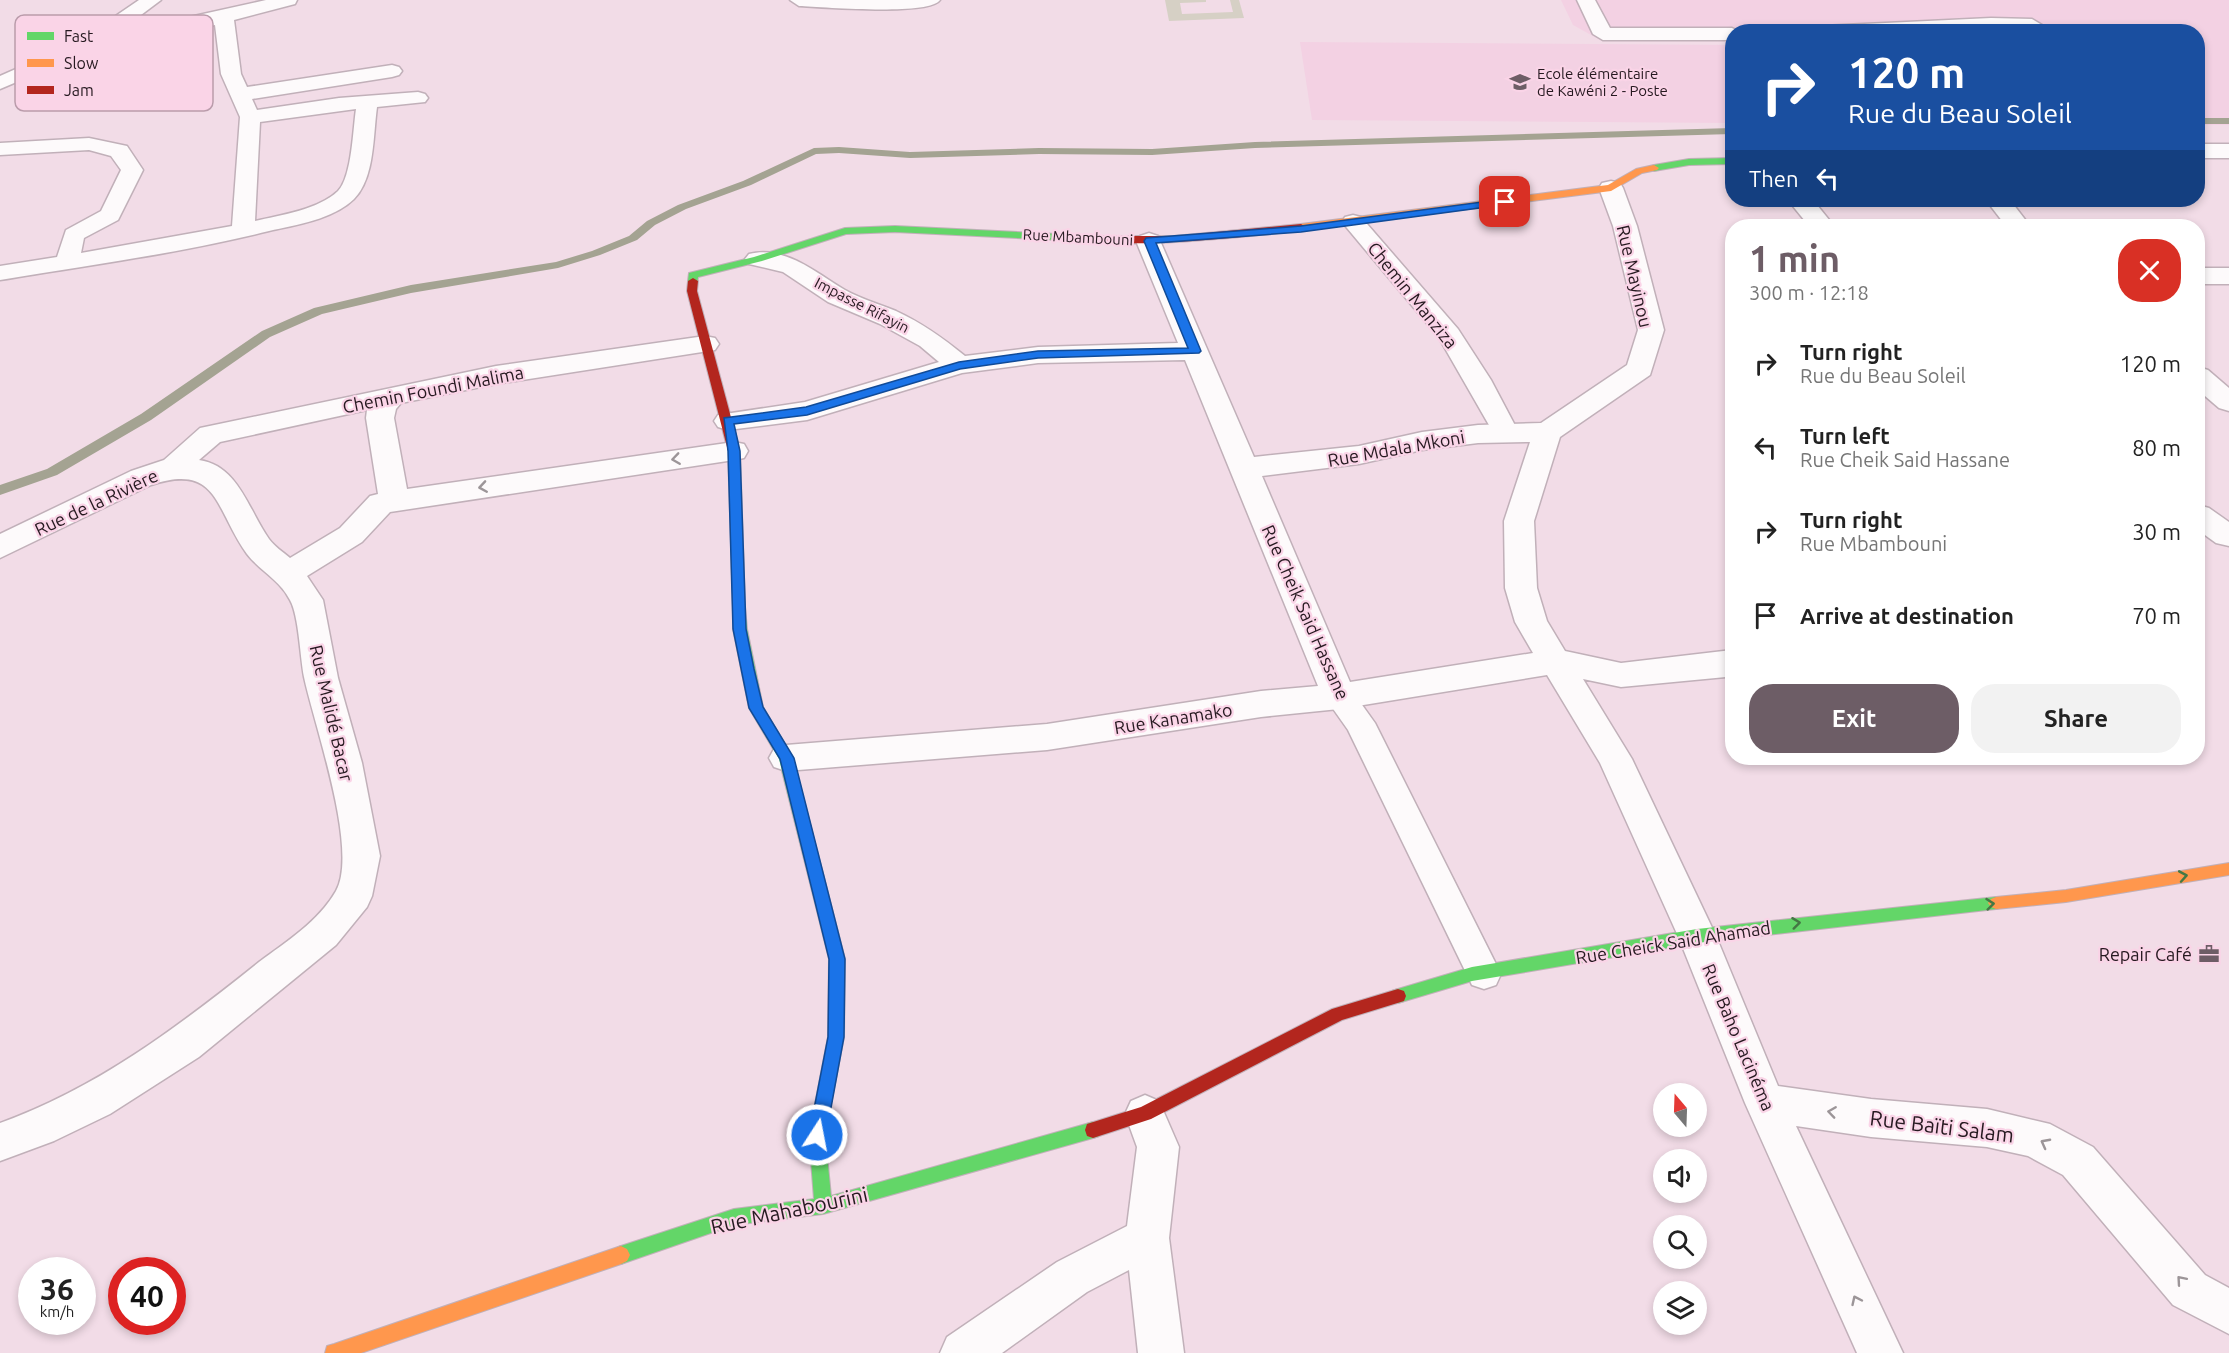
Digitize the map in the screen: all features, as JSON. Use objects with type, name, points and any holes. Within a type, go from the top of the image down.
[{"type":"street","points":[[2205,151],[2229,151]]},
{"type":"street","points":[[1611,188],[1639,171],[1689,162],[1725,160]]},
{"type":"street","name":"Rue Mbambouni","points":[[705,344],[692,291],[693,276],[758,259],[845,231],[896,229],[1149,241],[1227,237],[1611,188]]},
{"type":"street","name":"Rue Mayinou","points":[[1547,432],[1640,369],[1651,330],[1625,226],[1611,188]]},
{"type":"street","points":[[1806,207],[1816,219]]},
{"type":"street","points":[[2003,207],[2013,219]]},
{"type":"street","name":"Rue Cheik Said Hassane","points":[[1149,241],[1339,696]]},
{"type":"street","name":"Impasse Rifayin","points":[[758,259],[791,266],[837,296],[889,318],[930,340],[959,365]]},
{"type":"street","points":[[2205,276],[2229,276]]},
{"type":"street","points":[[705,344],[728,421],[734,451],[740,629],[756,708],[786,758],[837,959],[836,1037],[817,1135],[823,1206]]},
{"type":"street","name":"Chemin Foundi Malima","points":[[174,467],[210,435],[496,375],[705,344]]},
{"type":"street","points":[[728,421],[807,411],[959,365],[1038,355],[1195,351]]},
{"type":"street","points":[[2205,382],[2229,402]]},
{"type":"street","points":[[393,395],[382,406],[380,418],[394,500]]},
{"type":"street","points":[[1547,432],[1519,521],[1521,588],[1531,622],[1558,661],[1621,675],[1725,665]]},
{"type":"street","name":"Rue Mdala Mkoni","points":[[1244,468],[1359,455],[1422,441],[1506,433],[1547,432]]},
{"type":"street","points":[[288,573],[351,535],[381,503],[734,451]]},
{"type":"street","name":"Rue de la Rivière","points":[[0,548],[141,478],[174,467],[206,471],[223,487],[259,548],[288,573]]},
{"type":"street","points":[[2205,523],[2218,538]]},
{"type":"street","name":"Rue Malidé Bacar","points":[[0,1142],[39,1128],[96,1101],[185,1045],[323,934],[354,896],[362,856],[345,763],[321,678],[307,600],[288,573]]},
{"type":"street","name":"Rue Kanamako","points":[[786,758],[1047,737],[1262,704],[1339,696],[1558,661]]},
{"type":"street","name":"Rue Baho Lacinéma","points":[[1558,661],[1615,759],[1697,936],[1766,1103],[1880,1353]]},
{"type":"street","name":"Rue Cheick Said Ahamad","points":[[1144,1114],[1338,1014],[1472,974],[1484,974],[1697,936],[2066,896],[2229,869]]},
{"type":"street","name":"Rue Baïti Salam","points":[[1766,1103],[1871,1118],[1987,1128],[2035,1138],[2078,1161],[2189,1290],[2229,1312]]},
{"type":"street","points":[[1144,1114],[1158,1148],[1147,1238],[1161,1353]]},
{"type":"street","name":"Rue Mahabourini","points":[[334,1353],[734,1217],[823,1206],[996,1159],[1144,1114]]},
{"type":"street","points":[[963,1353],[1072,1277],[1147,1238]]},
{"type":"lane","points":[[130,15],[152,0]]},
{"type":"lane","points":[[213,19],[288,0]]},
{"type":"lane","points":[[799,0],[887,4],[931,0]]},
{"type":"lane","points":[[1586,0],[1603,34],[1725,34]]},
{"type":"lane","points":[[224,17],[231,74],[238,95],[250,117],[243,230]]},
{"type":"lane","points":[[238,95],[392,71]]},
{"type":"lane","points":[[0,83],[15,76]]},
{"type":"lane","points":[[250,117],[418,98]]},
{"type":"lane","points":[[0,273],[204,239],[302,217],[328,207],[346,196],[355,177],[367,102]]},
{"type":"lane","points":[[0,149],[89,144],[119,151],[132,170],[110,215],[74,235],[67,261]]},
{"type":"lane","name":"Chemin Manziza","points":[[1353,222],[1449,334],[1506,433]]},
{"type":"lane","name":"Rue Cheik Said Hassane","points":[[1339,696],[1360,723],[1484,974]]},
{"type":"shaded area","points":[[1165,0],[1206,0],[1206,2],[1180,3],[1182,14],[1233,12],[1230,0],[1239,0],[1244,18],[1169,21]]},
{"type":"shaded area","points":[[1561,0],[2229,0],[2229,125],[2205,125],[2205,24],[1725,24],[1725,41],[1602,41],[1573,25]]},
{"type":"shaded area","name":"Ecole élémentaire de Kawéni 2 - Poste","points":[[1300,42],[1725,45],[1725,123],[1312,120]]},
{"type":"waterway","points":[[2205,121],[2229,121]]},
{"type":"waterway","points":[[0,490],[52,472],[146,417],[266,334],[318,311],[411,289],[558,265],[596,253],[633,238],[651,223],[682,207],[747,183],[814,151],[839,150],[910,155],[1039,151],[1152,152],[1255,145],[1725,131]]},
{"type":"traffic: fast","points":[[1654,168],[1689,162],[1725,161]]},
{"type":"traffic: fast","points":[[693,281],[693,275],[758,259],[845,231],[895,229],[1098,239]]},
{"type":"traffic: fast","points":[[739,607],[740,629],[756,708],[786,758],[837,959],[836,1037],[817,1135],[823,1206]]},
{"type":"traffic: fast","points":[[1398,996],[1472,974],[1697,936],[1996,903]]},
{"type":"traffic: fast","points":[[621,1255],[734,1217],[823,1206],[1093,1130]]},
{"type":"traffic: slow","points":[[1301,227],[1611,188],[1639,171],[1654,168]]},
{"type":"traffic: slow","points":[[1996,903],[2066,896],[2229,869]]},
{"type":"traffic: slow","points":[[334,1353],[621,1255]]},
{"type":"traffic: jam","points":[[1098,239],[1174,239],[1301,227]]},
{"type":"traffic: jam","points":[[693,281],[692,291],[734,451],[739,607]]},
{"type":"traffic: jam","points":[[1093,1130],[1145,1114],[1338,1014],[1398,996]]},
{"type":"place","name":"Ecole élémentaire de Kawéni 2 - Poste","points":[[1520,82]]},
{"type":"place","name":"Repair Café","points":[[2209,954]]},
{"type":"route","points":[[817,1135],[836,1037],[837,959],[794,784],[786,758],[756,708],[748,669],[740,629],[734,451],[728,421],[807,411],[959,365],[1038,355],[1195,351],[1149,241],[1227,237],[1301,229],[1505,202]]}]
